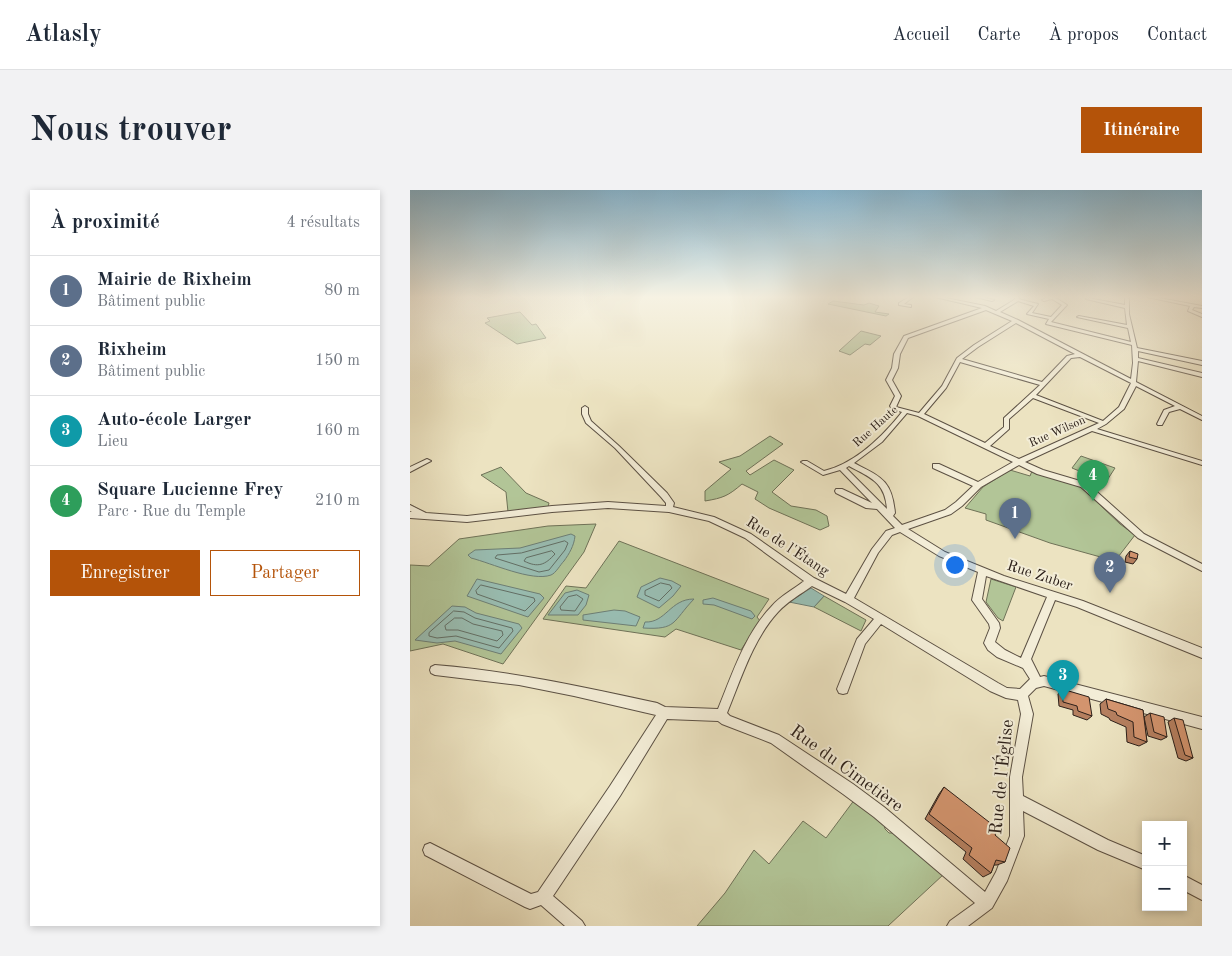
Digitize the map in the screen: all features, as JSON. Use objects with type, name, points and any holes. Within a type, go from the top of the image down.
[{"type":"street","points":[[905,412],[893,406],[898,396],[889,380],[895,368],[897,354],[903,341],[911,335],[922,331]]},
{"type":"street","points":[[920,415],[944,387],[958,360],[999,331]]},
{"type":"street","points":[[1037,331],[1202,418]]},
{"type":"street","points":[[1075,331],[1202,363]]},
{"type":"street","name":"Rue Wilson","points":[[848,599],[875,551],[886,536],[948,512],[978,485],[1017,462],[1104,423],[1122,408],[1134,383],[1136,359],[1131,331]]},
{"type":"street","points":[[986,446],[1007,428],[1006,419],[1032,396],[1069,357],[1081,355]]},
{"type":"street","points":[[1136,359],[1202,375]]},
{"type":"street","points":[[958,360],[1043,384]]},
{"type":"street","points":[[1032,396],[1104,423]]},
{"type":"street","points":[[1160,424],[1166,411],[1180,407]]},
{"type":"street","points":[[585,408],[584,414],[588,422],[617,447],[664,495],[670,503],[669,509]]},
{"type":"street","name":"Rue Haute","points":[[846,466],[896,424],[905,412],[920,415],[1017,462]]},
{"type":"street","points":[[1092,429],[1202,463]]},
{"type":"street","points":[[410,470],[427,461]]},
{"type":"street","points":[[805,462],[823,473],[846,466],[876,477],[886,488],[890,498],[891,513],[889,515]]},
{"type":"street","points":[[1017,462],[1040,472],[1084,485],[1135,531],[1158,546],[1202,568]]},
{"type":"street","points":[[846,466],[878,506]]},
{"type":"street","points":[[936,466],[978,485]]},
{"type":"street","points":[[839,491],[869,506],[878,506]]},
{"type":"street","name":"Rue de l'Étang","points":[[410,515],[467,519],[552,509],[608,505],[669,509],[706,517],[756,541],[810,582],[848,599],[879,620],[994,687],[1006,693],[1022,695]]},
{"type":"street","name":"Rue Zuber","points":[[878,506],[901,529],[942,554],[1001,578],[1080,604],[1202,653]]},
{"type":"street","name":"Rue de l'Étang","points":[[410,508],[423,515]]},
{"type":"street","points":[[983,570],[977,600],[994,623],[995,628],[988,641],[989,644],[992,648],[1018,662],[1026,664],[1037,681]]},
{"type":"street","points":[[721,715],[743,663],[760,630],[772,612],[810,582]]},
{"type":"street","points":[[1026,664],[1037,630],[1052,595]]},
{"type":"street","points":[[843,689],[861,642],[879,620]]},
{"type":"street","name":"Rue du Cimetière","points":[[434,670],[469,672],[557,688],[657,709],[664,713],[721,715],[726,720],[775,738],[848,789],[879,812],[987,903]]},
{"type":"street","points":[[1022,695],[1037,681],[1044,681],[1202,723]]},
{"type":"street","name":"Rue de l'Église","points":[[955,926],[987,903],[1002,876],[1017,836],[1018,801],[1016,777],[1027,714],[1022,695]]},
{"type":"street","points":[[430,850],[530,902],[543,897],[615,791],[664,713]]},
{"type":"street","points":[[1018,801],[1103,845],[1142,862]]},
{"type":"street","points":[[1187,884],[1202,893]]},
{"type":"street","points":[[543,897],[577,926]]},
{"type":"green space","points":[[498,331],[541,331],[546,338],[517,344]]},
{"type":"green space","points":[[861,331],[881,336],[870,345],[865,344],[850,355],[839,351]]},
{"type":"green space","points":[[770,436],[783,444],[746,471],[750,475],[774,460],[794,470],[772,492],[791,506],[816,510],[827,516],[829,526],[820,530],[769,508],[755,499],[758,492],[742,484],[725,496],[705,501],[705,491],[731,469],[719,462],[740,456]]},
{"type":"green space","points":[[1081,456],[1115,468],[1106,482],[1072,468]]},
{"type":"green space","points":[[501,467],[526,493],[549,503],[548,507],[508,512],[506,492],[481,475]]},
{"type":"green space","points":[[1010,470],[1030,476],[1032,471],[1079,485],[1120,524],[1135,535],[1115,561],[1050,543],[986,520],[986,514],[965,508],[983,487]]},
{"type":"green space","points":[[596,524],[584,552],[503,664],[443,644],[410,651],[410,565],[429,566],[459,539],[548,526]]},
{"type":"green space","points":[[619,541],[769,599],[757,617],[760,621],[741,650],[676,629],[665,637],[543,619],[566,586],[586,588]]},
{"type":"green space","points":[[991,579],[1016,587],[1003,621],[998,618],[986,602]]},
{"type":"green space","points":[[824,596],[866,620],[861,631],[814,607]]},
{"type":"green space","points":[[855,799],[884,824],[885,829],[889,833],[895,833],[944,874],[888,926],[697,926],[725,893],[754,850],[769,864],[803,821],[826,838]]},
{"type":"water","points":[[571,534],[575,536],[571,550],[551,575],[533,576],[523,574],[471,558],[468,555],[475,550],[520,548]]},
{"type":"water","points":[[660,578],[681,586],[659,608],[637,597],[641,587]]},
{"type":"water","points":[[477,579],[540,594],[544,598],[528,617],[467,596]]},
{"type":"water","points":[[811,588],[824,596],[814,607],[789,602]]},
{"type":"water","points":[[577,590],[589,595],[586,605],[578,615],[548,615],[565,593]]},
{"type":"water","points":[[713,598],[751,611],[755,616],[752,619],[714,605],[703,604],[703,600]]},
{"type":"water","points":[[694,599],[677,619],[668,626],[662,628],[643,628],[645,622],[658,619],[679,603]]},
{"type":"water","points":[[452,606],[465,607],[476,613],[519,624],[522,628],[501,654],[455,641],[437,643],[415,640]]},
{"type":"water","points":[[614,610],[625,611],[640,617],[636,626],[583,620],[583,615]]},
{"type":"building","points":[[1130,551],[1138,554],[1137,559],[1129,557]]},
{"type":"building","points":[[1062,689],[1089,697],[1092,716],[1078,711],[1077,706],[1063,702]]},
{"type":"building","points":[[1106,699],[1143,710],[1147,742],[1134,737],[1133,722],[1108,709]]},
{"type":"building","points":[[1150,713],[1164,717],[1167,737],[1154,732]]},
{"type":"building","points":[[1174,718],[1183,720],[1193,758],[1185,755]]},
{"type":"building","points":[[944,787],[998,829],[995,835],[1010,848],[1005,862],[996,860],[991,873],[969,855],[972,848],[929,814]]},
{"type":"place","name":"Square Lucienne Frey","points":[[1093,501]]},
{"type":"place","name":"Mairie de Rixheim","points":[[1015,539]]},
{"type":"place","name":"Rixheim","points":[[1110,593]]},
{"type":"place","name":"Auto-école Larger","points":[[1063,701]]}]
